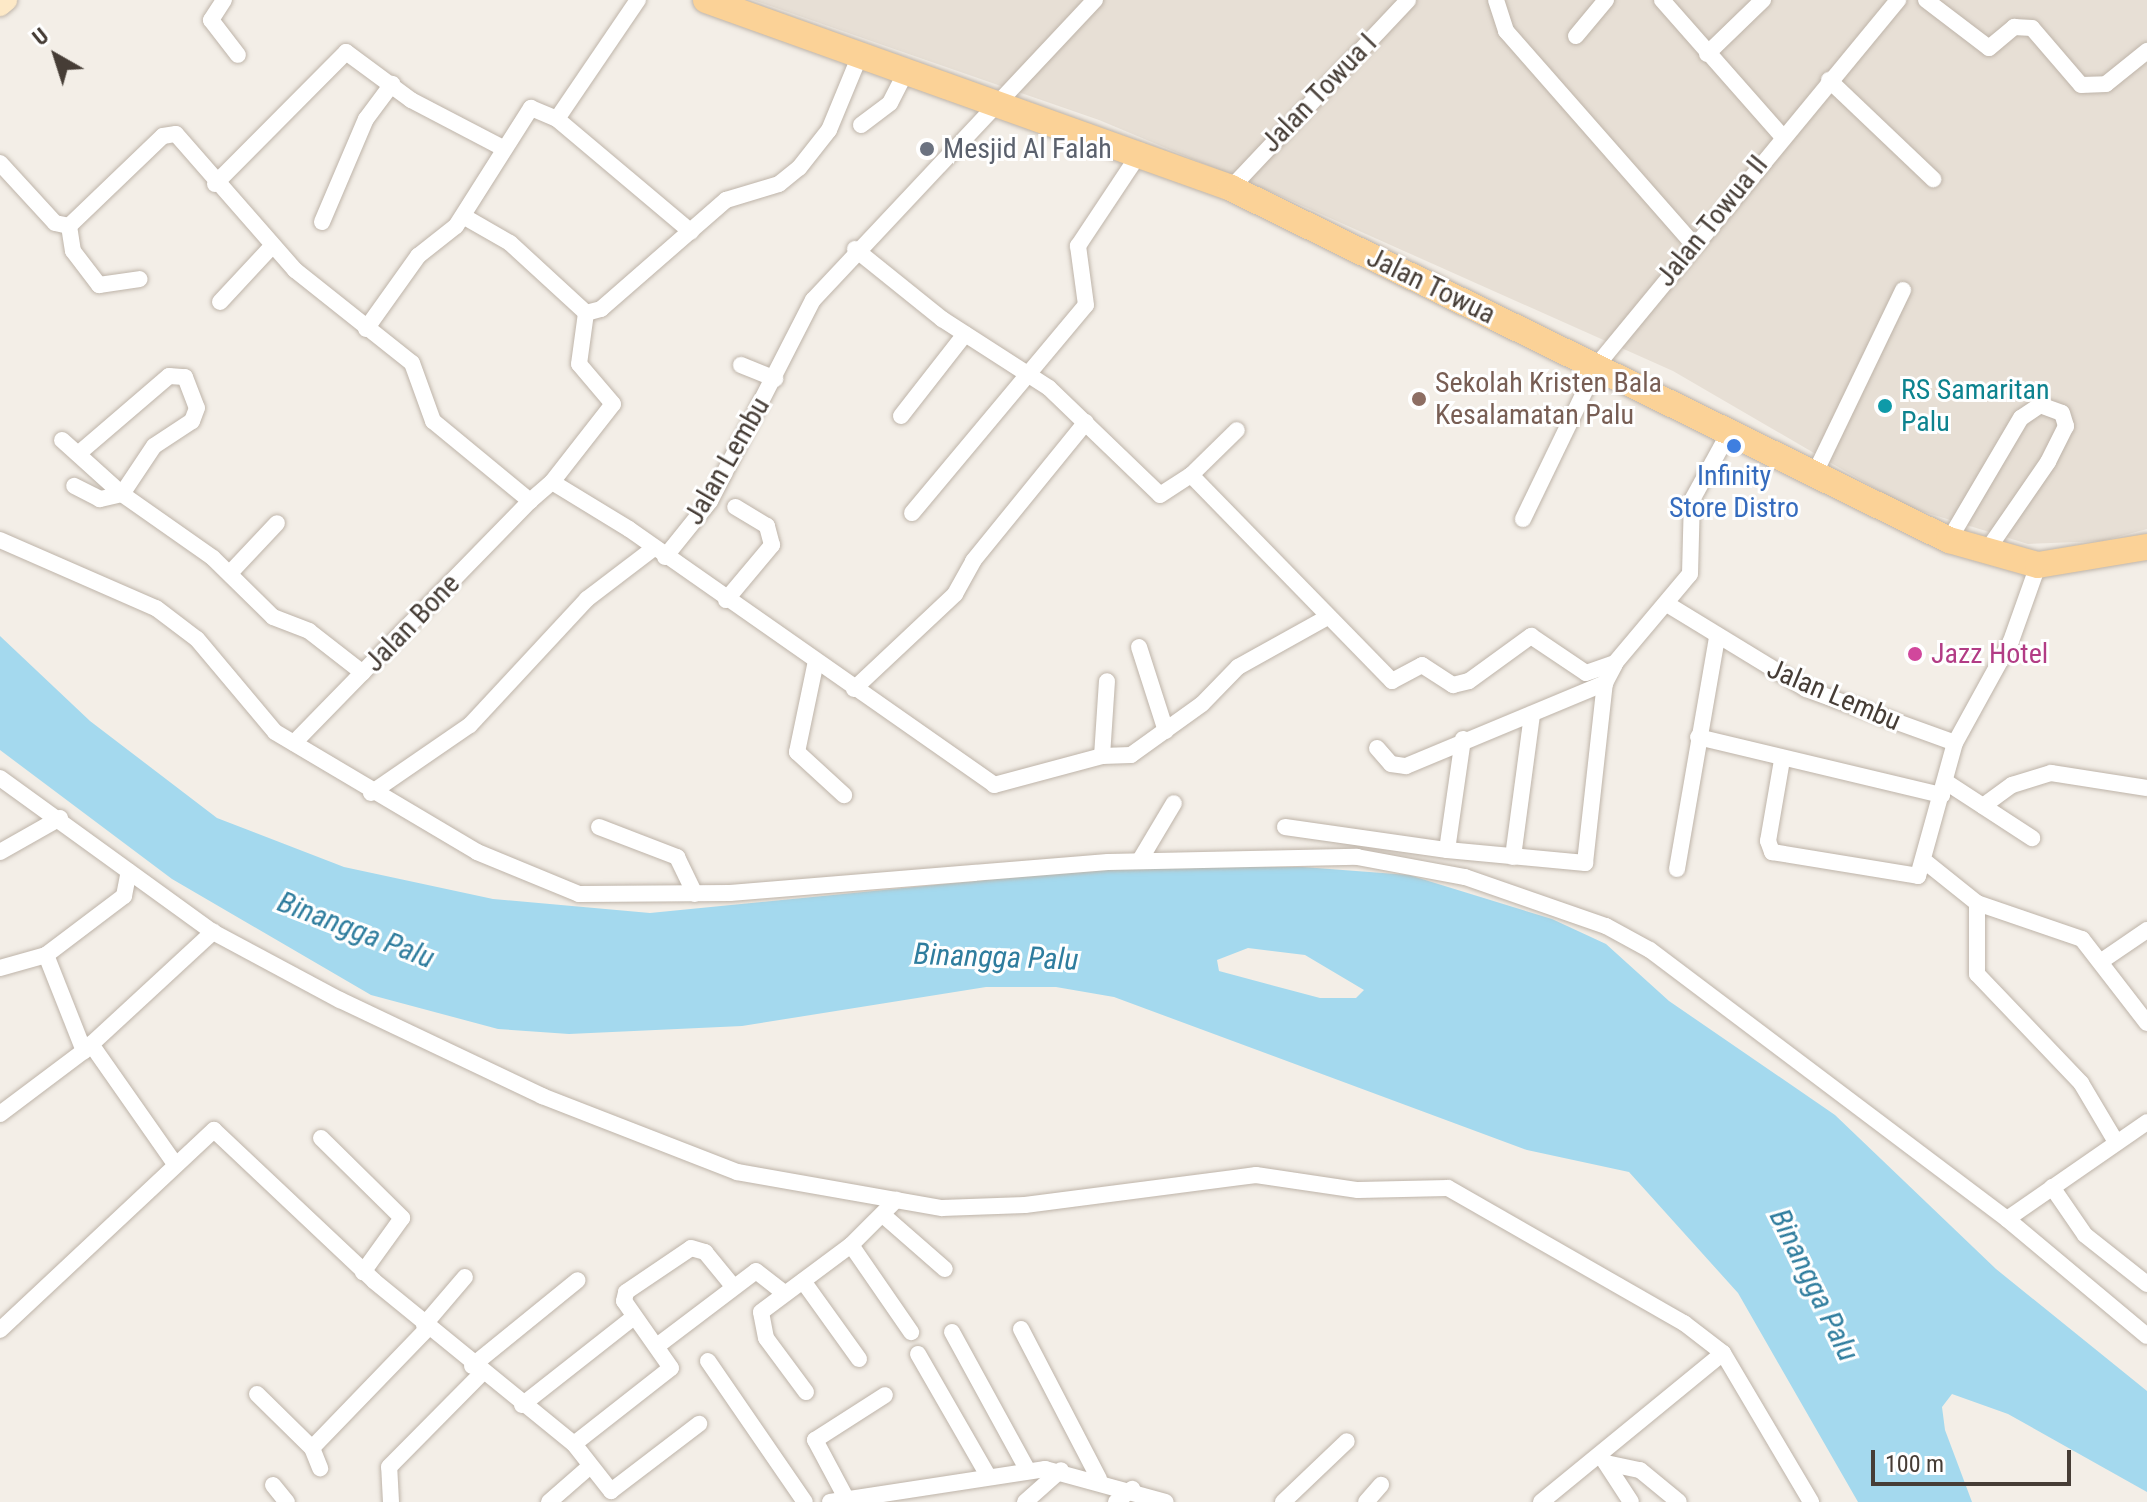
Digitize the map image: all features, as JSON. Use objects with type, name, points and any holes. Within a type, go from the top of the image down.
[{"type":"main road","points":[[0,5],[6,0]]},
{"type":"main road","name":"Jalan Towua","points":[[706,0],[906,72],[997,100],[1141,151],[1231,188],[1598,364],[1949,540],[2038,565],[2147,547]]},
{"type":"street","points":[[224,0],[212,23],[238,55]]},
{"type":"street","points":[[557,119],[638,0]]},
{"type":"street","name":"Jalan Lembu","points":[[371,793],[470,725],[587,599],[660,552],[710,501],[775,379],[801,318],[855,249],[1095,0]]},
{"type":"street","name":"Jalan Towua I","points":[[1231,188],[1408,0]]},
{"type":"street","points":[[1496,0],[1506,31],[1692,243]]},
{"type":"street","points":[[1576,36],[1606,0]]},
{"type":"street","points":[[1662,0],[1781,135]]},
{"type":"street","points":[[1707,54],[1763,0]]},
{"type":"street","name":"Jalan Towua II","points":[[1523,519],[1598,364],[1781,135],[1898,0]]},
{"type":"street","points":[[1926,0],[1989,48],[2014,27],[2032,28],[2081,85],[2106,84],[2147,51]]},
{"type":"street","points":[[215,184],[344,52],[392,84],[503,148]]},
{"type":"street","points":[[463,216],[510,243],[586,313],[609,304],[733,195],[779,184],[799,168],[829,130],[860,55]]},
{"type":"street","points":[[861,125],[890,103],[906,72]]},
{"type":"street","points":[[1829,80],[1933,179]]},
{"type":"street","points":[[322,222],[366,119],[392,84]]},
{"type":"street","points":[[366,329],[418,256],[463,216],[531,108],[557,119],[691,232]]},
{"type":"street","points":[[69,226],[163,136],[179,137],[215,184],[272,246],[366,329],[412,363],[433,421],[530,501]]},
{"type":"street","points":[[912,513],[1086,305],[1078,246],[1141,151]]},
{"type":"street","points":[[0,163],[55,223],[69,226]]},
{"type":"street","points":[[69,226],[73,251],[99,285],[140,279]]},
{"type":"street","points":[[220,302],[272,246]]},
{"type":"street","points":[[855,249],[965,334],[1031,373],[1160,495],[1191,475],[1237,430]]},
{"type":"street","points":[[1815,473],[1903,290]]},
{"type":"street","name":"Jalan Bone","points":[[294,743],[552,482],[613,404],[580,369],[586,313]]},
{"type":"street","points":[[901,416],[965,334]]},
{"type":"street","points":[[741,365],[775,379]]},
{"type":"street","points":[[74,486],[100,499],[122,494],[154,446],[192,421],[197,408],[185,377],[169,376],[78,454]]},
{"type":"street","points":[[1949,540],[2021,418],[2040,405],[2062,413],[2066,426],[2048,462],[1986,552]]},
{"type":"street","points":[[854,689],[955,594],[973,561],[1086,422]]},
{"type":"street","points":[[1285,827],[1575,865],[1590,857],[1605,683],[1615,663],[1690,574],[1692,500],[1730,431]]},
{"type":"street","points":[[62,440],[122,494],[231,572],[273,617],[309,631],[363,673]]},
{"type":"street","points":[[1191,475],[1326,618],[1392,681],[1422,665],[1459,684],[1531,636],[1586,673],[1615,663]]},
{"type":"street","points":[[552,482],[660,552],[983,783],[1015,782],[1102,756],[1131,755],[1166,731],[1238,667],[1326,618]]},
{"type":"street","points":[[726,600],[772,545],[767,526],[735,507]]},
{"type":"street","points":[[231,572],[277,523]]},
{"type":"street","points":[[0,540],[179,623],[261,720],[371,793],[546,885],[598,895],[695,894],[1140,860],[1393,861],[1465,877],[1606,926],[1650,950],[2007,1219],[2147,1336]]},
{"type":"street","points":[[1782,760],[1767,845],[1772,852],[1909,877],[1927,863],[1955,743],[2011,641],[2038,565]]},
{"type":"street","name":"Jalan Lembu","points":[[1667,604],[1806,689],[1955,743]]},
{"type":"street","points":[[1677,869],[1717,637]]},
{"type":"street","points":[[1139,647],[1166,731]]},
{"type":"street","points":[[816,661],[797,752],[844,795]]},
{"type":"street","points":[[1102,756],[1107,681]]},
{"type":"street","points":[[1377,748],[1402,767],[1463,739],[1605,683]]},
{"type":"street","points":[[1513,857],[1532,714]]},
{"type":"street","points":[[1698,737],[1782,760],[1944,788],[1983,806],[2032,838]]},
{"type":"street","points":[[1447,850],[1463,739]]},
{"type":"street","points":[[1983,806],[2012,785],[2051,773],[2147,788]]},
{"type":"street","points":[[0,778],[60,818],[213,932],[340,1000],[634,1136],[737,1172],[896,1200],[995,1208],[1256,1175],[1358,1190],[1438,1184],[1684,1323],[1723,1353],[1811,1502]]},
{"type":"street","points":[[1140,860],[1174,803]]},
{"type":"street","points":[[0,852],[60,818]]},
{"type":"street","points":[[599,827],[677,857],[695,894]]},
{"type":"street","points":[[1927,863],[1977,903],[2075,935],[2103,960],[2145,1016]]},
{"type":"street","points":[[0,968],[46,955],[124,896],[129,871]]},
{"type":"street","points":[[1977,903],[1974,969],[2081,1083],[2116,1142]]},
{"type":"street","points":[[2103,960],[2147,930]]},
{"type":"street","points":[[0,1114],[88,1048],[213,932]]},
{"type":"street","points":[[46,955],[88,1048],[175,1164]]},
{"type":"street","points":[[2007,1219],[2147,1122]]},
{"type":"street","points":[[0,1330],[214,1130],[363,1272],[476,1370],[574,1444],[588,1468],[616,1490],[699,1424]]},
{"type":"street","points":[[321,1138],[402,1218],[363,1272]]},
{"type":"street","points":[[2052,1187],[2085,1235],[2147,1284]]},
{"type":"street","points":[[806,1392],[760,1326],[761,1312],[851,1245],[896,1200]]},
{"type":"street","points":[[883,1215],[945,1269]]},
{"type":"street","points":[[851,1245],[911,1332]]},
{"type":"street","points":[[574,1444],[671,1368],[634,1317],[626,1292],[691,1248],[705,1252],[732,1285]]},
{"type":"street","points":[[657,1346],[732,1285],[763,1270],[784,1293]]},
{"type":"street","points":[[312,1448],[426,1327],[465,1277]]},
{"type":"street","points":[[391,1502],[389,1467],[476,1370],[578,1280]]},
{"type":"street","points":[[803,1281],[859,1359]]},
{"type":"street","points":[[522,1405],[634,1317]]},
{"type":"street","points":[[1021,1329],[1099,1479]]},
{"type":"street","points":[[952,1332],[1027,1469]]},
{"type":"street","points":[[1541,1502],[1602,1459],[1723,1353]]},
{"type":"street","points":[[918,1354],[987,1474]]},
{"type":"street","points":[[708,1361],[805,1502]]},
{"type":"street","points":[[257,1394],[312,1448],[320,1468]]},
{"type":"street","points":[[885,1395],[815,1440],[838,1500],[916,1495],[987,1474],[1027,1469],[1061,1470],[1099,1479],[1166,1502]]},
{"type":"street","points":[[1283,1502],[1347,1441]]},
{"type":"street","points":[[1602,1459],[1631,1502]]},
{"type":"street","points":[[1602,1459],[1640,1470],[1679,1502]]},
{"type":"street","points":[[549,1502],[588,1468]]},
{"type":"street","points":[[1025,1502],[1061,1470]]},
{"type":"street","points":[[273,1485],[287,1502]]},
{"type":"street","points":[[1366,1502],[1381,1485]]},
{"type":"street","points":[[1116,1502],[1132,1489]]},
{"type":"shaded area","points":[[753,0],[2147,0],[2147,529],[2102,541],[2028,544],[1905,506],[1673,371],[1274,193],[1099,120]]},
{"type":"water","name":"Binangga Palu","points":[[0,636],[90,721],[217,818],[344,867],[493,899],[650,913],[1117,867],[1303,867],[1409,875],[1552,919],[1606,944],[1669,1001],[1835,1115],[1996,1269],[2147,1391],[2147,1492],[2008,1414],[1952,1394],[1942,1407],[1945,1430],[1972,1502],[1858,1502],[1738,1293],[1629,1172],[1527,1150],[1114,997],[1056,987],[986,987],[742,1026],[569,1034],[498,1029],[371,995],[172,879],[0,750]],"holes":[[[1248,948],[1305,955],[1364,990],[1356,998],[1320,998],[1219,971],[1217,960]]]},
{"type":"place","name":"Mesjid Al Falah","points":[[927,149]]},
{"type":"place","name":"Sekolah Kristen Bala Kesalamatan Palu","points":[[1419,399]]},
{"type":"place","name":"RS Samaritan Palu","points":[[1885,406]]},
{"type":"place","name":"Infinity Store Distro","points":[[1734,446]]},
{"type":"place","name":"Jazz Hotel","points":[[1915,654]]}]
